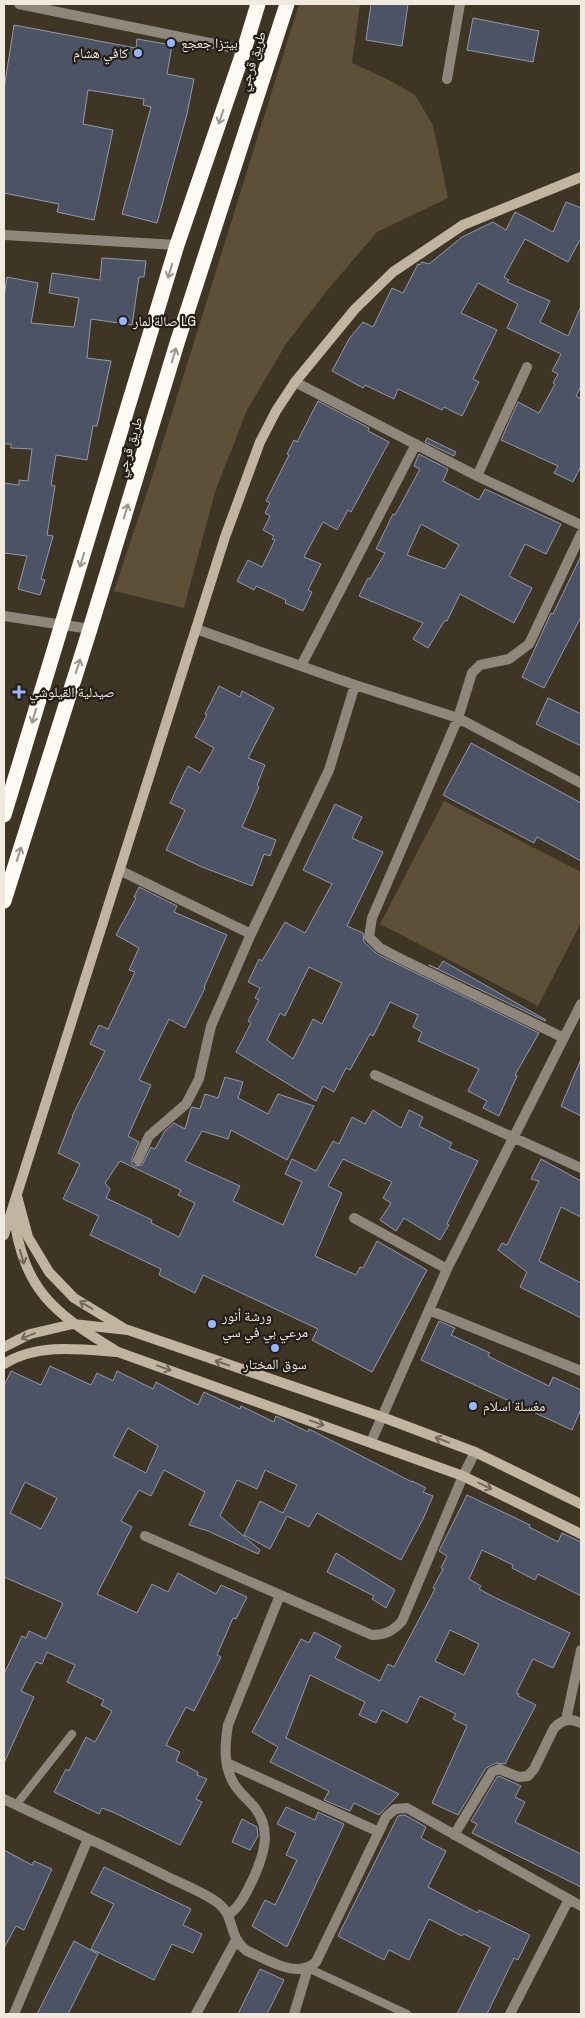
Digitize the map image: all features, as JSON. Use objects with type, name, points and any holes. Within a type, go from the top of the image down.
[{"type":"highway","name":"طريق قرجي","points":[[4,815],[177,245],[258,4]]},
{"type":"highway","name":"طريق قرجي","points":[[4,901],[90,629],[178,340],[287,4]]},
{"type":"street","points":[[19,4],[244,50]]},
{"type":"street","points":[[447,79],[460,4]]},
{"type":"street","points":[[4,1235],[121,871],[225,537],[260,442],[276,411],[294,382],[355,309],[393,272],[463,225],[581,177]]},
{"type":"street","points":[[4,235],[177,245]]},
{"type":"street","points":[[477,476],[527,367]]},
{"type":"street","points":[[294,382],[477,476],[581,525]]},
{"type":"street","points":[[301,666],[416,444]]},
{"type":"street","points":[[564,1038],[401,959],[380,948],[369,937],[372,918],[458,718],[472,673],[476,668],[510,659],[529,644],[581,534]]},
{"type":"street","points":[[4,616],[90,629]]},
{"type":"street","points":[[196,629],[355,685],[458,718],[581,783]]},
{"type":"street","points":[[138,1160],[149,1136],[186,1104],[199,1079],[211,1026],[329,770],[355,685]]},
{"type":"street","points":[[121,871],[252,934]]},
{"type":"street","points":[[371,1442],[447,1269],[581,1004]]},
{"type":"street","points":[[375,1074],[581,1168]]},
{"type":"street","points":[[17,1195],[28,1237],[49,1272],[74,1298],[128,1330],[382,1417],[475,1452],[581,1504]]},
{"type":"street","points":[[12,1209],[16,1237],[25,1266],[44,1298],[73,1324],[118,1352],[463,1476],[581,1534]]},
{"type":"street","points":[[354,1218],[447,1269]]},
{"type":"street","points":[[429,1310],[581,1371]]},
{"type":"street","points":[[4,1347],[30,1334],[73,1324],[128,1330]]},
{"type":"street","points":[[4,1364],[13,1358],[58,1348],[118,1352]]},
{"type":"street","points":[[145,1536],[372,1635],[390,1632],[402,1621],[406,1614],[463,1476],[475,1452]]},
{"type":"street","points":[[228,1915],[237,1909],[248,1889],[263,1855],[266,1839],[264,1822],[255,1808],[232,1781],[227,1763],[225,1744],[228,1725],[280,1595]]},
{"type":"street","points":[[566,1720],[581,1650]]},
{"type":"street","points":[[454,1835],[492,1772],[499,1769],[519,1777],[528,1776],[534,1769],[554,1728],[559,1722],[573,1720],[581,1723]]},
{"type":"street","points":[[227,1763],[379,1832]]},
{"type":"street","points":[[4,1800],[218,1903],[228,1915],[236,1940],[247,1950],[292,1969],[308,1968],[316,1962],[379,1832],[390,1812],[401,1807],[407,1808],[581,1906]]},
{"type":"street","points":[[14,2014],[88,1839]]},
{"type":"street","points":[[510,2014],[569,1899]]},
{"type":"street","points":[[196,2014],[236,1940]]},
{"type":"street","points":[[294,2014],[308,1968]]},
{"type":"lane","points":[[16,1805],[72,1734]]},
{"type":"lane","points":[[308,1968],[407,2014]]},
{"type":"shaded area","points":[[299,4],[360,4],[352,63],[387,79],[415,95],[433,125],[448,198],[377,232],[329,288],[286,344],[247,410],[215,492],[184,608],[114,591],[152,477]]},
{"type":"shaded area","points":[[444,801],[581,872],[581,923],[538,1006],[380,924]]},
{"type":"building","points":[[371,4],[408,4],[402,46],[366,40]]},
{"type":"building","points":[[473,18],[539,31],[533,62],[467,50]]},
{"type":"building","points":[[14,25],[136,48],[137,39],[172,45],[167,74],[194,79],[187,114],[157,223],[122,214],[151,107],[143,105],[144,99],[88,90],[83,124],[113,130],[94,220],[57,212],[59,204],[4,193],[4,89]]},
{"type":"building","points":[[566,202],[581,208],[581,238],[568,262],[525,239],[504,277],[509,280],[507,282],[550,301],[540,322],[568,336],[581,306],[581,386],[576,396],[581,399],[581,466],[573,482],[554,473],[558,466],[501,440],[518,402],[539,413],[555,384],[553,383],[558,374],[552,371],[561,354],[507,328],[518,304],[478,283],[461,313],[497,330],[473,379],[479,382],[462,416],[444,407],[442,410],[398,389],[394,399],[365,385],[363,388],[332,371],[349,339],[363,322],[373,327],[392,288],[403,293],[418,264],[420,265],[422,262],[429,264],[462,237],[493,222],[506,230],[515,212],[553,232]]},
{"type":"building","points":[[102,258],[146,261],[144,277],[139,277],[132,325],[91,319],[87,358],[111,361],[97,426],[93,426],[87,460],[56,455],[51,485],[55,486],[47,535],[53,536],[41,579],[45,580],[40,595],[18,589],[27,556],[4,553],[4,483],[19,485],[19,480],[28,481],[32,449],[11,448],[11,444],[4,444],[4,297],[7,277],[38,283],[31,323],[74,327],[79,298],[49,293],[52,273],[100,280]]},
{"type":"building","points":[[318,401],[369,428],[368,431],[389,442],[351,512],[348,510],[337,530],[323,522],[304,557],[321,564],[308,590],[312,592],[303,611],[285,603],[286,600],[256,586],[254,590],[237,581],[248,560],[262,567],[275,540],[272,539],[274,536],[263,530],[270,516],[265,513],[270,503],[266,501],[289,455],[287,454],[294,440],[297,442]]},
{"type":"building","points":[[427,438],[456,452],[454,456],[425,442]]},
{"type":"building","points":[[419,454],[448,469],[443,481],[479,500],[485,489],[561,524],[546,554],[525,544],[509,576],[532,588],[514,623],[460,594],[447,621],[445,620],[428,648],[413,639],[423,623],[359,596],[368,578],[370,579],[385,553],[376,549],[393,514],[395,515],[420,469],[414,466]],"holes":[[[421,524],[459,545],[445,569],[407,555]]]},
{"type":"building","points":[[581,556],[581,617],[544,688],[522,677],[551,613],[553,614]]},
{"type":"building","points":[[219,686],[240,697],[242,691],[274,708],[248,758],[265,765],[257,785],[259,787],[242,827],[276,840],[270,856],[264,854],[252,886],[202,867],[166,850],[185,810],[170,803],[184,773],[188,766],[200,773],[214,748],[195,737]]},
{"type":"building","points":[[548,698],[581,714],[581,746],[536,724]]},
{"type":"building","points":[[471,743],[581,803],[581,861],[537,837],[534,843],[443,795]]},
{"type":"building","points":[[335,804],[362,817],[352,838],[383,852],[347,926],[363,933],[364,942],[377,954],[539,1033],[515,1075],[517,1076],[499,1116],[483,1108],[487,1101],[468,1091],[479,1069],[418,1041],[422,1032],[413,1027],[418,1015],[390,1002],[373,1036],[370,1034],[350,1070],[346,1068],[334,1092],[323,1086],[316,1101],[236,1052],[251,1023],[248,1021],[259,1000],[255,998],[260,988],[248,982],[259,959],[262,961],[285,922],[305,933],[332,884],[303,870]],"holes":[[[309,967],[342,983],[322,1024],[313,1019],[293,1059],[267,1040],[280,1013],[285,1016]]]},
{"type":"building","points":[[139,887],[177,906],[174,912],[227,935],[205,988],[185,1028],[169,1019],[139,1080],[151,1085],[128,1136],[139,1142],[132,1158],[132,1164],[135,1166],[142,1165],[151,1147],[155,1149],[165,1131],[174,1123],[185,1129],[191,1108],[200,1109],[205,1094],[218,1098],[225,1077],[243,1082],[238,1098],[268,1114],[278,1094],[314,1106],[287,1160],[231,1130],[228,1139],[202,1131],[185,1161],[240,1186],[233,1201],[283,1225],[302,1182],[285,1174],[292,1159],[316,1171],[333,1141],[339,1144],[352,1117],[365,1124],[373,1110],[401,1128],[409,1110],[423,1117],[419,1126],[452,1143],[449,1148],[478,1161],[447,1224],[449,1225],[440,1240],[404,1218],[396,1231],[380,1220],[391,1203],[383,1198],[392,1182],[343,1159],[328,1186],[342,1193],[315,1256],[356,1275],[360,1267],[363,1268],[377,1241],[427,1270],[372,1372],[312,1340],[318,1329],[203,1275],[195,1293],[159,1275],[161,1269],[90,1235],[99,1216],[63,1199],[80,1164],[58,1153],[72,1116],[105,1051],[90,1044],[99,1025],[108,1029],[135,972],[129,970],[139,948],[116,935],[136,898],[134,897]],"holes":[[[120,1161],[181,1190],[178,1195],[195,1203],[179,1237],[151,1223],[152,1220],[106,1198],[110,1189],[105,1183]]]},
{"type":"building","points":[[443,961],[546,1020],[429,965],[438,969]]},
{"type":"building","points":[[581,1059],[581,1116],[561,1106]]},
{"type":"building","points":[[541,1159],[581,1181],[581,1217],[561,1207],[539,1261],[581,1283],[581,1318],[520,1287],[527,1272],[498,1250],[502,1243],[507,1245],[539,1181],[531,1179]]},
{"type":"building","points":[[439,1321],[455,1328],[451,1335],[490,1353],[488,1356],[549,1386],[553,1377],[581,1390],[581,1409],[572,1430],[421,1360]]},
{"type":"building","points":[[50,1366],[91,1385],[97,1373],[113,1381],[117,1371],[153,1389],[156,1382],[198,1405],[204,1392],[240,1409],[241,1406],[274,1422],[276,1416],[308,1432],[309,1429],[426,1488],[423,1492],[433,1496],[401,1560],[317,1513],[309,1527],[287,1516],[270,1549],[244,1535],[260,1501],[283,1513],[297,1485],[265,1470],[257,1489],[237,1480],[220,1516],[260,1550],[258,1554],[208,1531],[189,1525],[205,1492],[164,1470],[151,1496],[139,1490],[121,1521],[132,1527],[97,1594],[137,1613],[152,1584],[168,1592],[178,1573],[216,1594],[221,1585],[247,1597],[236,1619],[233,1618],[217,1655],[221,1657],[194,1711],[186,1707],[166,1745],[180,1752],[176,1761],[198,1772],[197,1775],[207,1779],[196,1799],[202,1802],[180,1845],[113,1812],[102,1808],[99,1814],[54,1792],[66,1769],[69,1771],[86,1737],[95,1742],[112,1711],[101,1705],[104,1700],[67,1682],[75,1665],[47,1652],[42,1664],[36,1662],[21,1691],[34,1697],[4,1763],[4,1674],[22,1636],[26,1638],[29,1631],[46,1639],[63,1603],[4,1577],[4,1386],[11,1371],[41,1385]],"holes":[[[128,1428],[158,1446],[146,1473],[113,1456]],[[25,1482],[57,1498],[41,1529],[10,1513]]]},
{"type":"building","points":[[467,1495],[530,1525],[529,1527],[558,1542],[562,1533],[581,1542],[581,1596],[538,1574],[535,1580],[512,1568],[513,1565],[482,1550],[469,1579],[481,1586],[479,1589],[570,1633],[553,1668],[533,1659],[516,1693],[519,1694],[518,1696],[536,1705],[505,1764],[496,1763],[486,1768],[458,1815],[432,1803],[467,1726],[453,1719],[456,1714],[420,1696],[407,1723],[382,1710],[376,1723],[359,1715],[365,1702],[310,1675],[286,1738],[399,1794],[379,1815],[354,1803],[350,1811],[324,1800],[329,1791],[270,1762],[278,1747],[252,1732],[301,1639],[309,1643],[314,1632],[341,1646],[335,1658],[380,1681],[388,1664],[394,1667],[435,1589],[433,1588],[443,1569],[441,1568],[447,1556],[439,1551]],"holes":[[[450,1630],[479,1644],[464,1675],[435,1661]]]},
{"type":"building","points":[[336,1553],[395,1590],[386,1608],[372,1599],[374,1596],[327,1572]]},
{"type":"building","points":[[499,1776],[521,1786],[515,1797],[525,1802],[515,1822],[581,1854],[581,1887],[472,1833],[477,1824],[471,1821]]},
{"type":"building","points":[[286,1807],[315,1820],[318,1812],[344,1824],[287,1947],[252,1926],[265,1900],[275,1905],[297,1860],[286,1855],[296,1833],[277,1824]]},
{"type":"building","points":[[405,1815],[426,1827],[421,1838],[446,1851],[428,1887],[478,1913],[479,1910],[530,1935],[518,1960],[514,1958],[487,2014],[457,2014],[490,1947],[464,1934],[462,1936],[429,1919],[409,1960],[389,1950],[384,1960],[338,1936],[398,1816]]},
{"type":"building","points":[[242,1819],[257,1827],[258,1836],[250,1850],[232,1842]]},
{"type":"building","points":[[4,1850],[32,1865],[34,1861],[52,1869],[24,1930],[16,1926],[4,1948]]},
{"type":"building","points":[[104,1867],[191,1909],[183,1925],[202,1934],[193,1953],[172,1944],[154,1980],[91,1949],[114,1904],[91,1893]]},
{"type":"building","points":[[74,1941],[98,1954],[68,2014],[37,2014]]},
{"type":"building","points":[[260,1969],[284,1980],[267,2014],[238,2014]]},
{"type":"place","name":"بيتزا جعجع","points":[[171,43]]},
{"type":"place","name":"كافي هشام","points":[[138,53]]},
{"type":"place","name":"صالة لمار LG","points":[[123,321]]},
{"type":"place","name":"صيدلية القيلوشي","points":[[19,692]]},
{"type":"place","name":"ورشة أنور مرعي بي في سي","points":[[212,1324]]},
{"type":"place","name":"سوق المختار","points":[[275,1348]]},
{"type":"place","name":"مغسلة اسلام","points":[[473,1406]]}]
